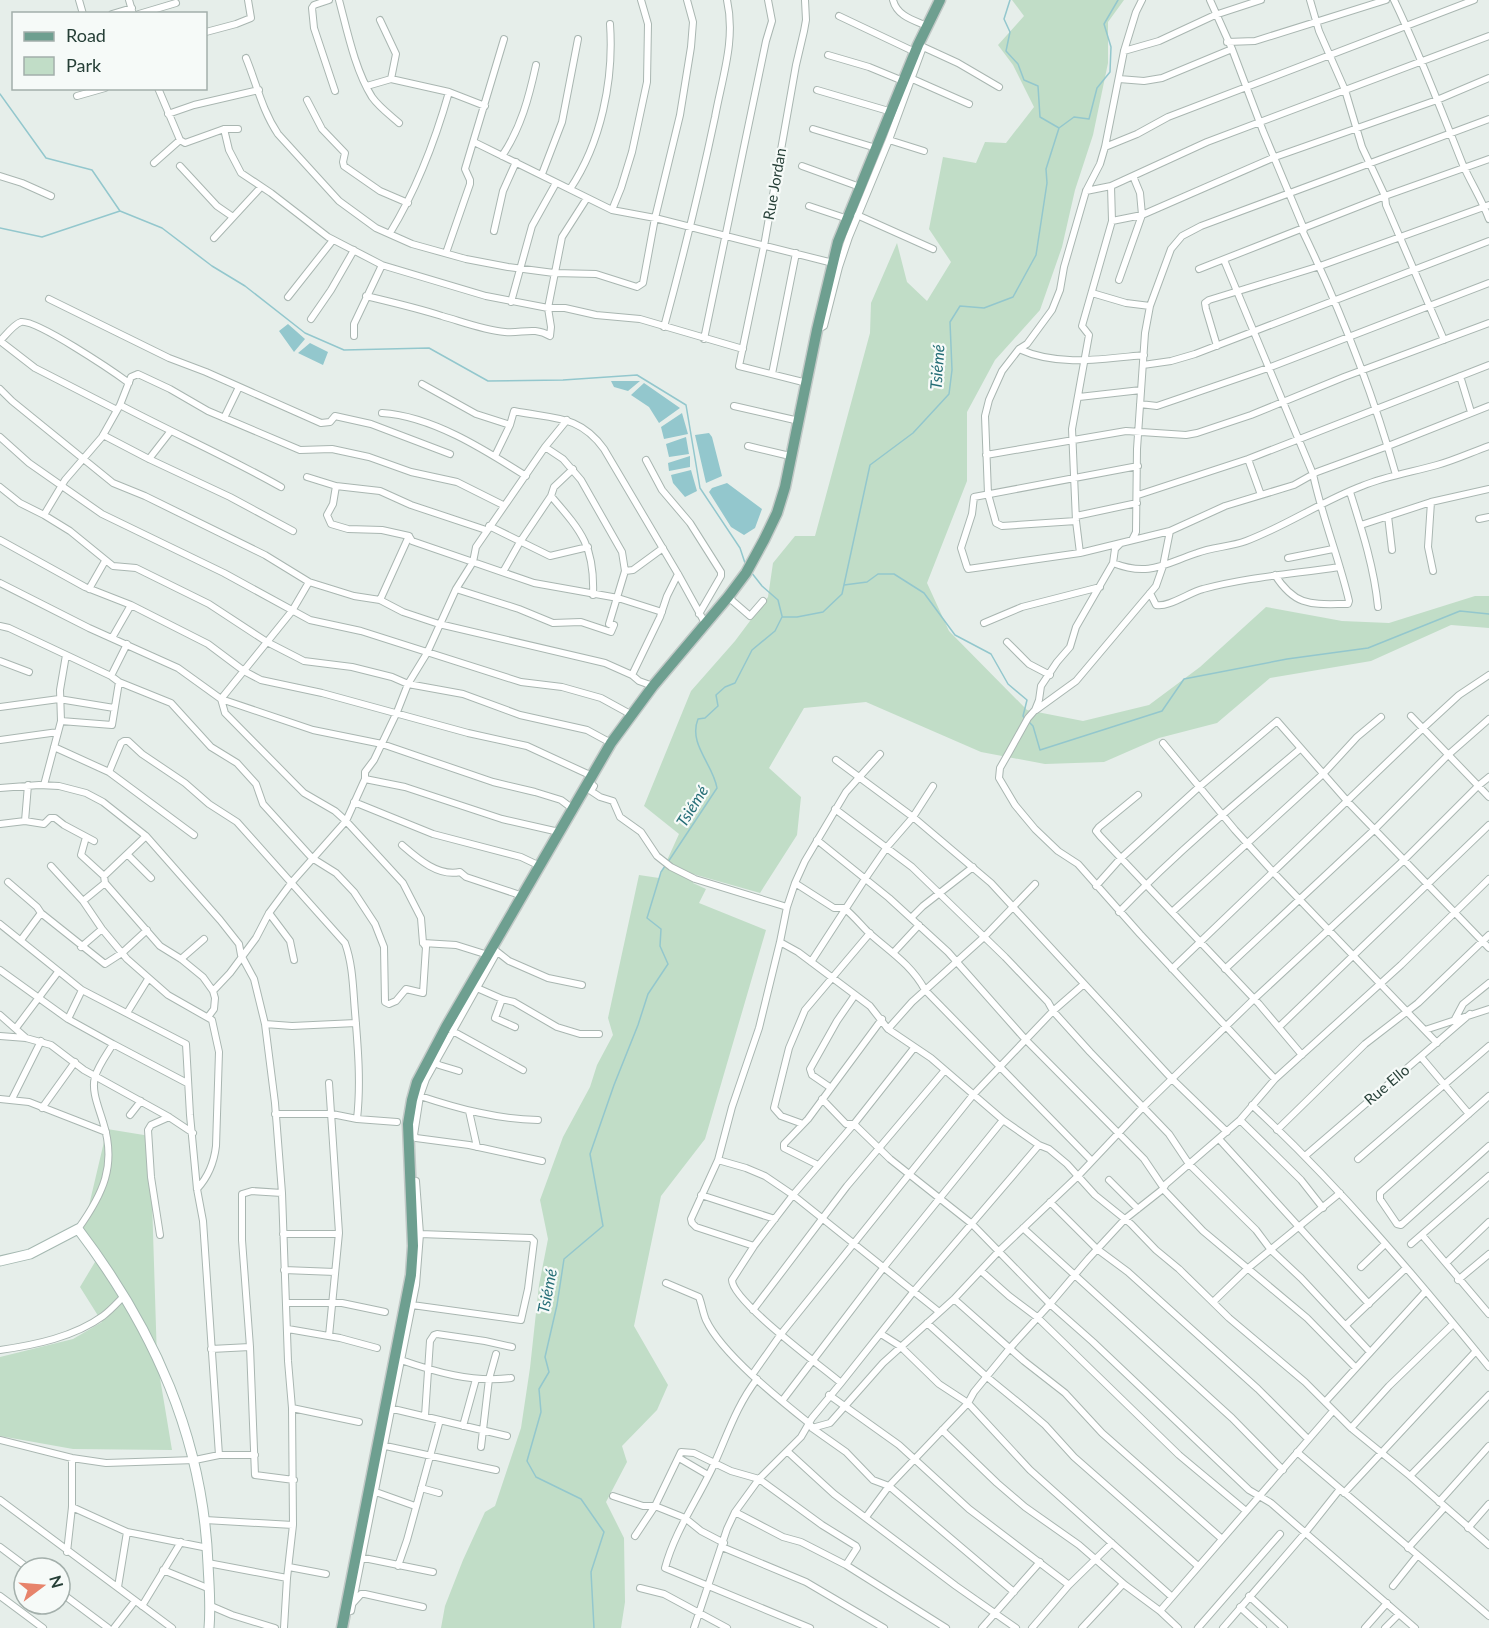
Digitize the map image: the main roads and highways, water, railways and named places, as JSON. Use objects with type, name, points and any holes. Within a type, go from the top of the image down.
[{"type":"main road","points":[[342,1628],[349,1607],[359,1557],[398,1359],[407,1301],[413,1246],[408,1124],[417,1082],[611,743],[702,619],[728,597],[749,568],[777,513],[800,421],[817,330],[838,242],[852,216],[860,187],[939,0]]},
{"type":"water","points":[[288,324],[305,339],[294,352],[279,331]]},
{"type":"water","points":[[310,343],[328,352],[323,365],[298,353]]},
{"type":"water","points":[[611,381],[640,381],[628,391],[614,387]]},
{"type":"water","points":[[644,383],[680,408],[659,423],[649,407],[631,395]]},
{"type":"water","points":[[682,413],[688,434],[664,439],[661,427]]},
{"type":"water","points":[[709,433],[722,476],[706,483],[695,435]]},
{"type":"water","points":[[686,437],[689,454],[669,457],[666,444]]},
{"type":"water","points":[[690,456],[690,467],[669,471],[668,463]]},
{"type":"water","points":[[691,470],[697,491],[685,497],[673,483],[671,475]]},
{"type":"water","points":[[727,483],[762,509],[755,528],[744,535],[731,527],[709,492],[712,488]]},
{"type":"waterway","name":"Tsiémé","points":[[668,862],[717,788],[696,737],[698,719],[705,718],[718,706],[716,695],[725,687],[735,683],[752,650],[775,631],[782,617],[797,617],[823,612],[842,594],[870,465],[913,433],[949,394],[952,370],[950,322],[960,306],[984,308],[1013,297],[1036,255],[1047,183],[1046,169],[1059,128],[1040,117],[1038,86],[1024,80],[1018,64],[1006,51],[1010,32],[1004,19],[1010,0]]},
{"type":"waterway","points":[[1059,128],[1074,117],[1089,119],[1097,88],[1110,72],[1111,47],[1104,24],[1118,0]]},
{"type":"waterway","points":[[0,94],[46,158],[92,170],[120,211]]},
{"type":"waterway","points":[[0,228],[42,237],[120,211],[162,228],[212,266],[245,286],[305,333],[344,350],[429,348],[488,381],[563,380],[637,375],[686,405],[700,488],[740,548],[745,563]]},
{"type":"waterway","points":[[751,572],[778,600],[782,616]]},
{"type":"waterway","points":[[844,585],[867,582],[878,574],[894,574],[924,593],[955,635],[991,654],[1008,684],[1027,700],[1023,716],[1025,719]]},
{"type":"waterway","points":[[1029,722],[1033,726],[1040,750],[1162,711],[1184,679],[1287,659],[1368,648],[1460,611],[1489,614]]},
{"type":"waterway","name":"Tsiémé","points":[[594,1628],[591,1572],[604,1532],[581,1499],[536,1477],[527,1461],[541,1412],[539,1389],[549,1372],[545,1357],[557,1305],[564,1259],[603,1226],[590,1154],[648,994],[668,964],[660,946],[661,929],[647,918],[661,872],[665,866]]}]
